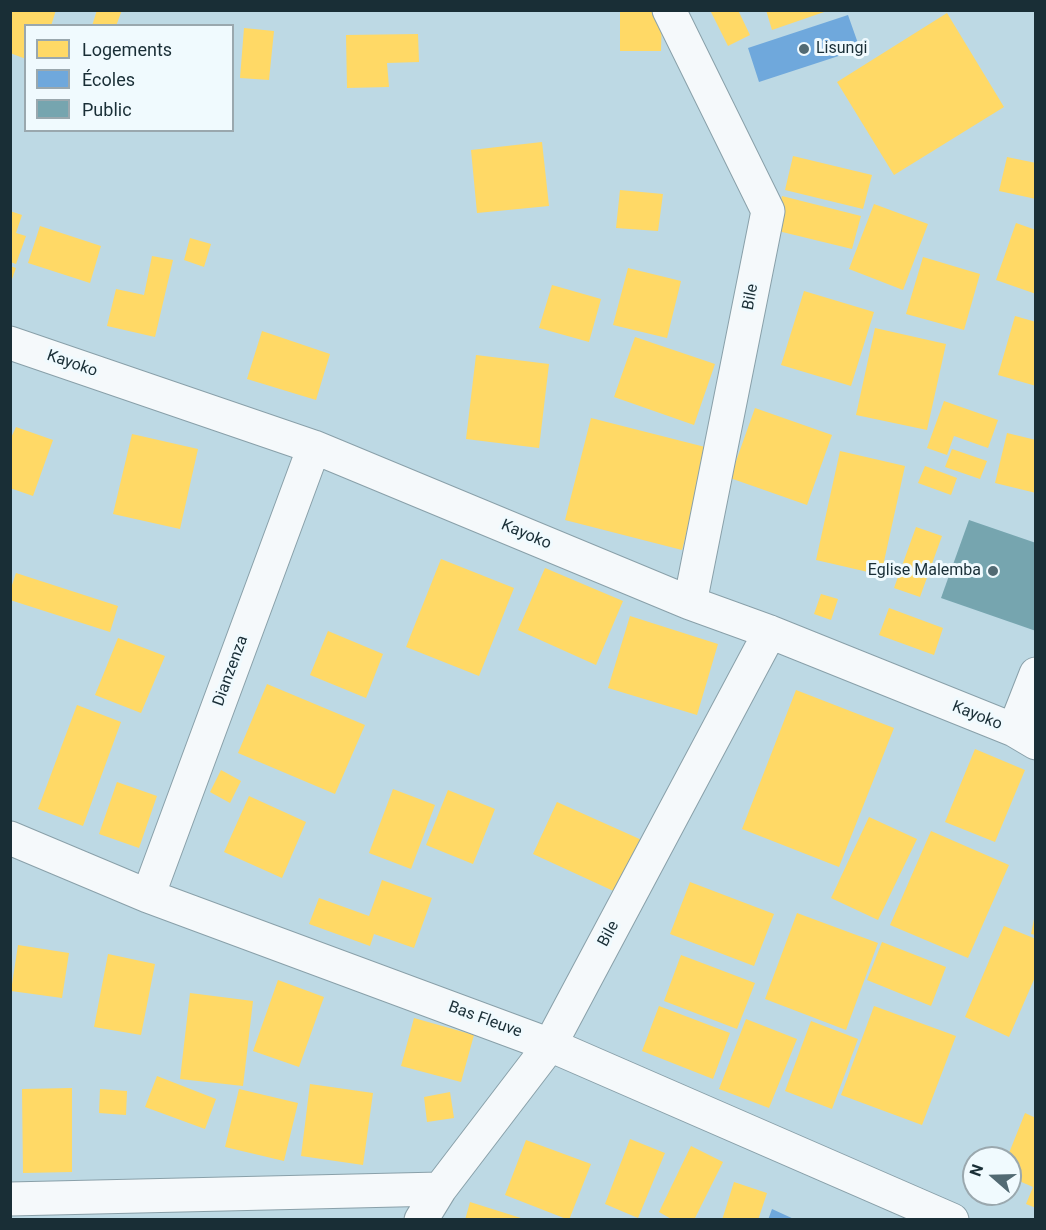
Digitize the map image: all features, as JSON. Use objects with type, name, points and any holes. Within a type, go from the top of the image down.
[{"type":"street","name":"Bile","points":[[669,10],[768,210],[690,603]]},
{"type":"street","name":"Kayoko","points":[[10,343],[314,447],[690,603],[770,632],[1025,737]]},
{"type":"street","name":"Dianzenza","points":[[148,896],[314,447]]},
{"type":"street","name":"Bile","points":[[420,1220],[440,1189],[550,1045],[770,632]]},
{"type":"street","points":[[1025,737],[1035,674]]},
{"type":"street","name":"Bas Fleuve","points":[[10,838],[148,896],[550,1045],[952,1220]]},
{"type":"street","points":[[10,1199],[440,1189]]},
{"type":"building: Logements","points":[[10,10],[56,10],[52,24],[24,24],[24,58],[10,53]]},
{"type":"building: Logements","points":[[97,10],[122,10],[117,24],[93,24]]},
{"type":"building: Logements","points":[[710,10],[738,10],[750,35],[728,46]]},
{"type":"building: Logements","points":[[766,10],[827,10],[827,11],[772,30]]},
{"type":"building: Logements","points":[[620,11],[662,11],[661,51],[620,51]]},
{"type":"building: Logements","points":[[947,13],[1004,107],[894,175],[837,82]]},
{"type":"building: Logements","points":[[244,28],[274,31],[269,80],[240,78]]},
{"type":"building: Logements","points":[[418,34],[419,62],[387,63],[389,87],[347,88],[346,35]]},
{"type":"building: Logements","points":[[542,142],[549,206],[477,213],[471,150]]},
{"type":"building: Logements","points":[[793,156],[872,175],[863,209],[785,190]]},
{"type":"building: Logements","points":[[1007,157],[1036,163],[1036,199],[999,191]]},
{"type":"building: Logements","points":[[620,190],[663,194],[658,231],[616,228]]},
{"type":"building: Logements","points":[[782,196],[861,216],[852,249],[774,230]]},
{"type":"building: Logements","points":[[874,204],[928,224],[903,290],[849,269]]},
{"type":"building: Logements","points":[[10,211],[22,215],[16,233],[26,236],[16,264],[10,262]]},
{"type":"building: Logements","points":[[1016,223],[1036,230],[1036,294],[996,280]]},
{"type":"building: Logements","points":[[40,226],[101,246],[90,283],[28,263]]},
{"type":"building: Logements","points":[[190,238],[211,244],[204,267],[184,260]]},
{"type":"building: Logements","points":[[152,256],[173,260],[155,337],[107,326],[116,289],[144,295]]},
{"type":"building: Logements","points":[[923,257],[980,274],[964,330],[906,314]]},
{"type":"building: Logements","points":[[10,266],[16,268],[11,282],[10,282]]},
{"type":"building: Logements","points":[[628,268],[681,281],[667,338],[613,325]]},
{"type":"building: Logements","points":[[552,285],[601,299],[589,342],[539,328]]},
{"type":"building: Logements","points":[[804,291],[874,312],[851,386],[781,365]]},
{"type":"building: Logements","points":[[1015,316],[1036,322],[1036,386],[998,375]]},
{"type":"building: Logements","points":[[875,328],[946,344],[927,430],[856,415]]},
{"type":"building: Logements","points":[[262,331],[330,354],[316,400],[247,379]]},
{"type":"building: Logements","points":[[635,337],[715,364],[694,425],[614,397]]},
{"type":"building: Logements","points":[[476,355],[549,364],[539,448],[466,439]]},
{"type":"building: Logements","points":[[944,401],[998,420],[988,448],[954,436],[947,455],[927,448]]},
{"type":"building: Logements","points":[[755,408],[832,435],[807,505],[730,478]]},
{"type":"building: Logements","points":[[591,418],[709,448],[682,550],[565,520]]},
{"type":"building: Logements","points":[[16,427],[53,440],[33,496],[10,488],[10,440]]},
{"type":"building: Logements","points":[[1007,433],[1036,440],[1036,493],[995,483]]},
{"type":"building: Logements","points":[[132,434],[198,449],[180,529],[113,514]]},
{"type":"building: Logements","points":[[952,449],[987,461],[980,479],[945,467]]},
{"type":"building: Logements","points":[[840,451],[905,466],[881,575],[816,560]]},
{"type":"building: Logements","points":[[925,466],[957,478],[951,495],[918,483]]},
{"type":"building: Logements","points":[[916,527],[942,536],[920,597],[894,588]]},
{"type":"building: Logements","points":[[441,559],[514,588],[479,676],[406,647]]},
{"type":"building: Logements","points":[[545,568],[623,601],[596,665],[518,630]]},
{"type":"building: Logements","points":[[16,573],[118,606],[110,632],[10,600],[10,591]]},
{"type":"building: Logements","points":[[821,594],[838,599],[831,620],[814,614]]},
{"type":"building: Logements","points":[[889,608],[943,628],[934,655],[879,635]]},
{"type":"building: Logements","points":[[630,616],[718,644],[697,715],[608,688]]},
{"type":"building: Logements","points":[[328,631],[383,654],[366,698],[310,675]]},
{"type":"building: Logements","points":[[118,638],[165,656],[141,713],[95,695]]},
{"type":"building: Logements","points":[[267,684],[365,725],[335,794],[238,753]]},
{"type":"building: Logements","points":[[796,690],[894,728],[839,867],[742,829]]},
{"type":"building: Logements","points":[[77,705],[121,722],[83,826],[38,809]]},
{"type":"building: Logements","points":[[975,749],[1025,770],[995,842],[945,822]]},
{"type":"building: Logements","points":[[221,770],[241,781],[230,803],[210,792]]},
{"type":"building: Logements","points":[[117,782],[157,796],[139,848],[99,834]]},
{"type":"building: Logements","points":[[393,789],[435,805],[411,869],[369,853]]},
{"type":"building: Logements","points":[[448,790],[495,809],[473,864],[426,845]]},
{"type":"building: Logements","points":[[249,796],[306,822],[282,878],[224,852]]},
{"type":"building: Logements","points":[[557,802],[644,841],[620,894],[533,854]]},
{"type":"building: Logements","points":[[869,817],[917,839],[878,920],[831,898]]},
{"type":"building: Logements","points":[[931,831],[1009,865],[968,958],[890,925]]},
{"type":"building: Logements","points":[[382,880],[432,898],[414,948],[374,934],[370,946],[309,924],[319,898],[369,916]]},
{"type":"building: Logements","points":[[690,882],[774,914],[754,966],[670,934]]},
{"type":"building: Logements","points":[[797,913],[878,943],[846,1030],[765,999]]},
{"type":"building: Logements","points":[[1034,919],[1036,919],[1036,935],[1031,934]]},
{"type":"building: Logements","points":[[1004,926],[1036,939],[1036,975],[1009,1037],[965,1017]]},
{"type":"building: Logements","points":[[882,942],[946,967],[931,1006],[867,980]]},
{"type":"building: Logements","points":[[18,945],[69,953],[62,998],[11,991]]},
{"type":"building: Logements","points":[[108,954],[155,964],[141,1035],[94,1027]]},
{"type":"building: Logements","points":[[681,955],[755,983],[737,1029],[664,1001]]},
{"type":"building: Logements","points":[[278,980],[324,997],[299,1067],[253,1051]]},
{"type":"building: Logements","points":[[190,993],[253,1001],[243,1086],[180,1079]]},
{"type":"building: Logements","points":[[659,1006],[730,1033],[713,1079],[642,1051]]},
{"type":"building: Logements","points":[[874,1006],[956,1036],[922,1125],[841,1095]]},
{"type":"building: Logements","points":[[414,1018],[474,1035],[461,1082],[401,1066]]},
{"type":"building: Logements","points":[[746,1019],[797,1039],[769,1108],[719,1089]]},
{"type":"building: Logements","points":[[811,1021],[858,1039],[832,1109],[785,1091]]},
{"type":"building: Logements","points":[[157,1076],[216,1099],[205,1129],[145,1107]]},
{"type":"building: Logements","points":[[310,1084],[373,1093],[363,1165],[301,1156]]},
{"type":"building: Logements","points":[[72,1088],[72,1172],[23,1173],[22,1089]]},
{"type":"building: Logements","points":[[100,1089],[127,1091],[126,1115],[99,1113]]},
{"type":"building: Logements","points":[[239,1089],[298,1103],[284,1161],[225,1147]]},
{"type":"building: Logements","points":[[450,1092],[454,1118],[427,1122],[424,1097]]},
{"type":"building: Logements","points":[[1025,1113],[1036,1118],[1036,1208],[1026,1204],[1033,1187],[1022,1182],[1022,1146],[1012,1146]]},
{"type":"building: Logements","points":[[630,1139],[665,1153],[638,1218],[605,1204]]},
{"type":"building: Logements","points":[[526,1140],[591,1164],[569,1220],[505,1195]]},
{"type":"building: Logements","points":[[691,1146],[723,1162],[694,1220],[673,1220],[659,1212]]},
{"type":"building: Logements","points":[[734,1182],[767,1193],[758,1220],[722,1220]]},
{"type":"building: Logements","points":[[470,1202],[524,1219],[524,1220],[465,1220]]},
{"type":"building: Écoles","name":"Lisungi","points":[[848,15],[860,49],[759,82],[748,48]]},
{"type":"building: Écoles","points":[[772,1209],[796,1220],[768,1220]]},
{"type":"building: Public","name":"Eglise Malemba","points":[[969,520],[1036,543],[1036,631],[941,598]]},
{"type":"place","name":"Lisungi","points":[[804,49]]},
{"type":"place","name":"Eglise Malemba","points":[[993,571]]}]
